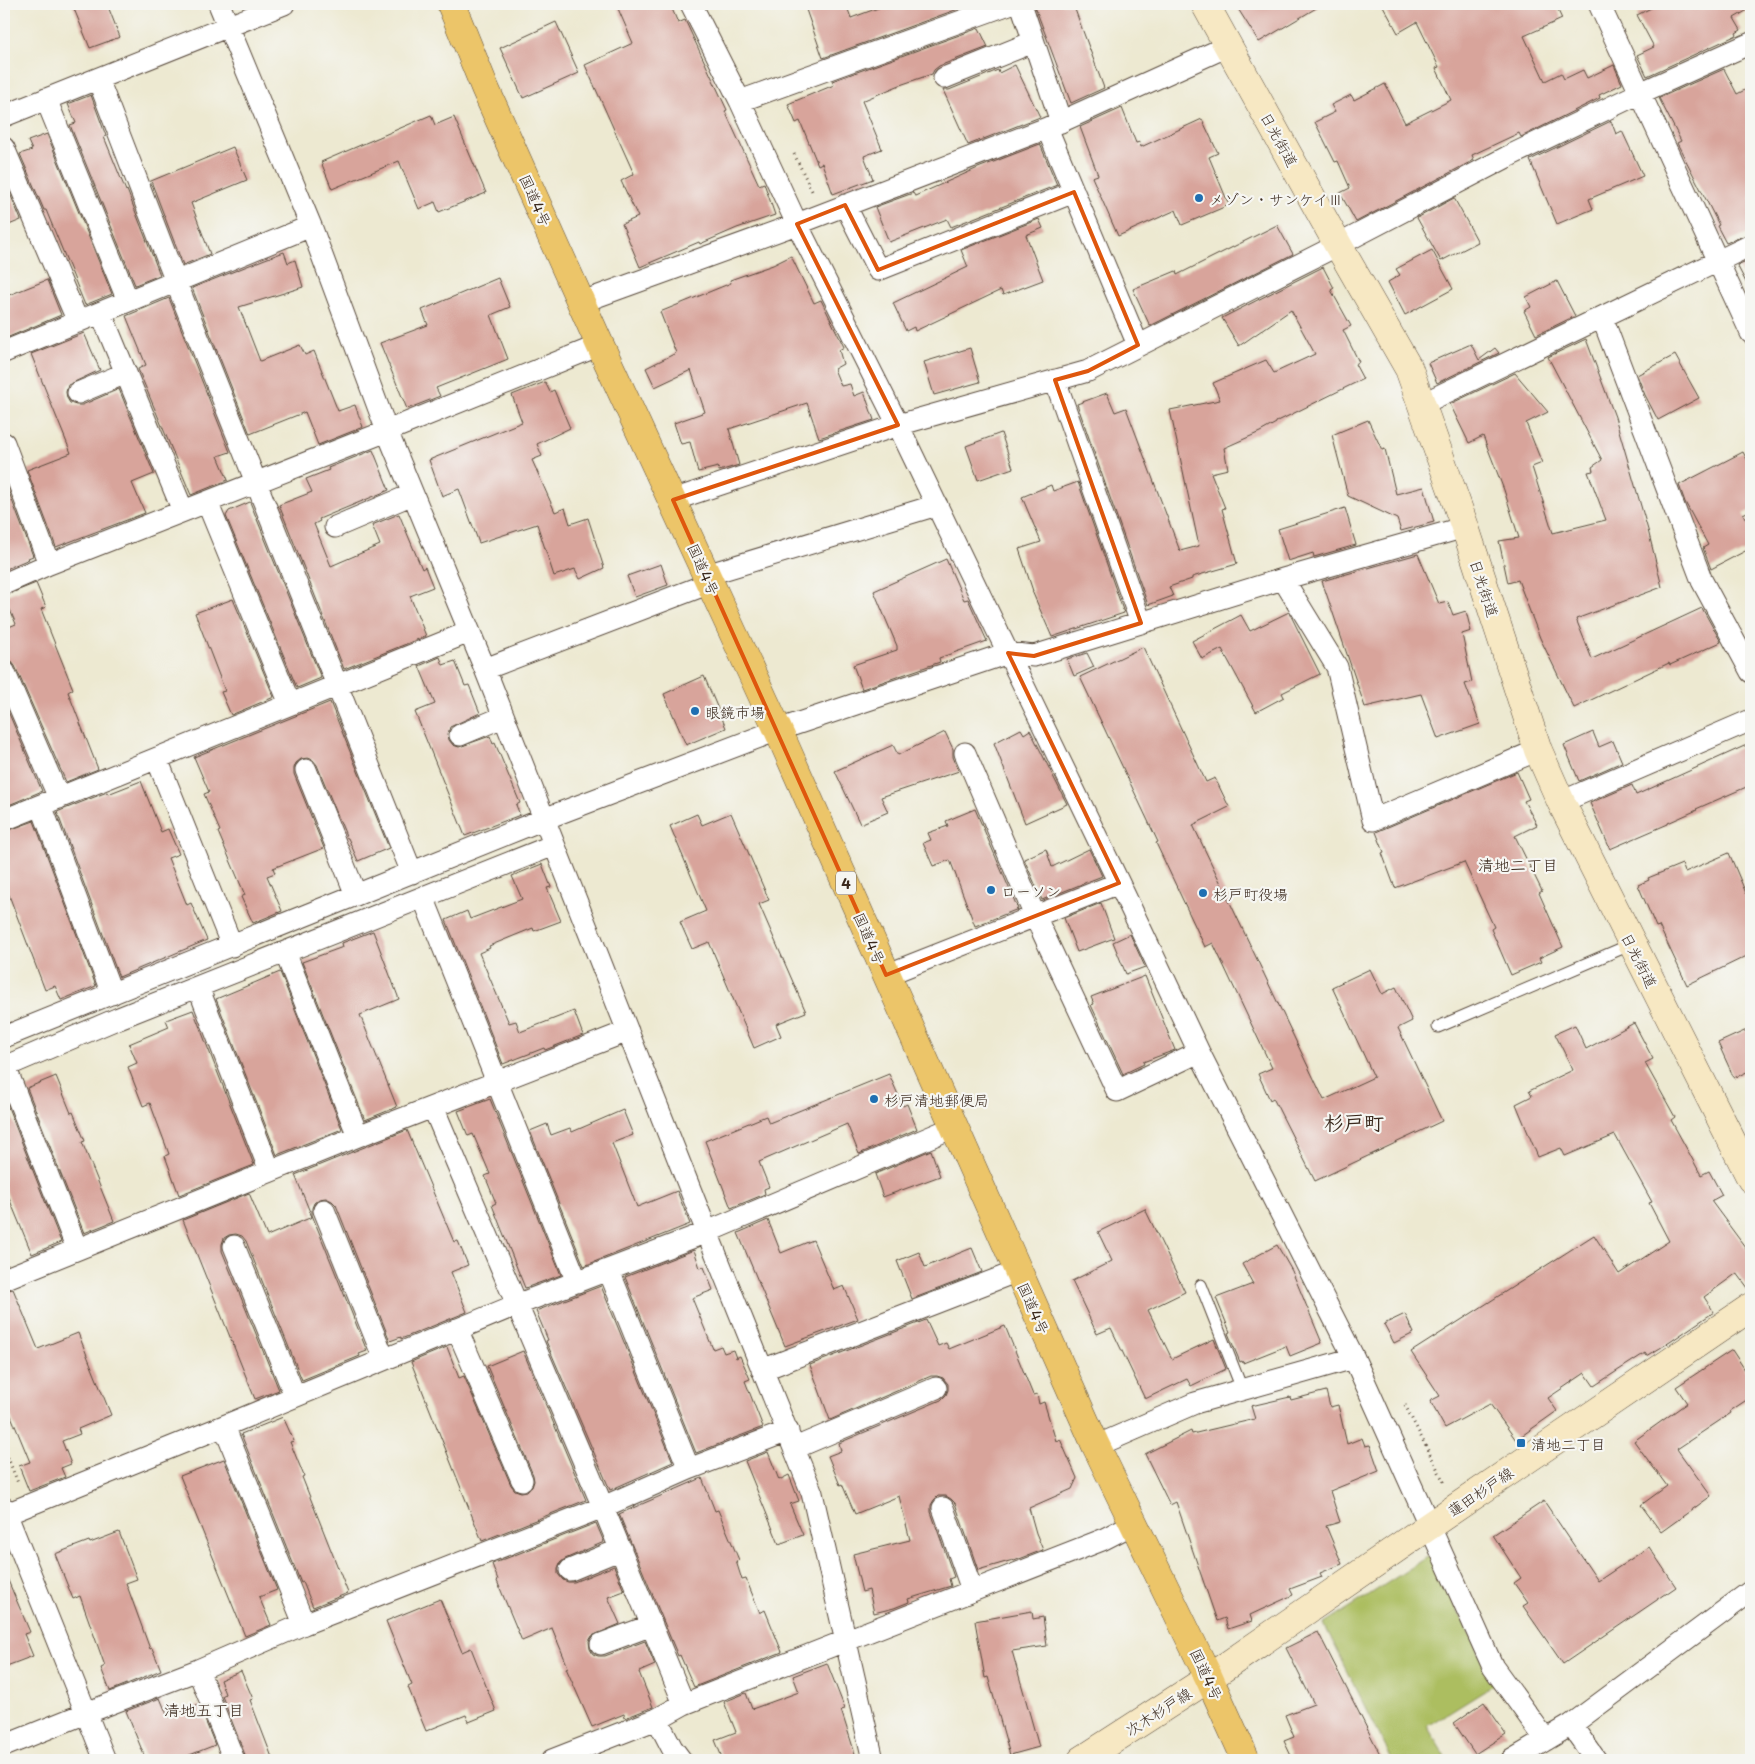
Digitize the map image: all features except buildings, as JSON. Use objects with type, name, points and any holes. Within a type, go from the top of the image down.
[{"type":"highway","name":"国道4号","points":[[451,4],[485,88],[600,345],[778,730],[1096,1446],[1210,1678],[1246,1760]]},
{"type":"main road","name":"日光街道","points":[[1205,4],[1409,369],[1538,750],[1561,802],[1751,1179]]},
{"type":"main road","name":"蓮田杉戸線","points":[[1210,1678],[1429,1526],[1751,1308]]},
{"type":"main road","name":"次木杉戸線","points":[[1082,1760],[1210,1678]]},
{"type":"street","points":[[219,4],[310,226],[387,431],[485,669],[706,1232],[812,1493],[873,1760]]},
{"type":"street","points":[[4,116],[284,4]]},
{"type":"street","points":[[691,4],[740,101],[797,224],[937,506],[1199,1052],[1354,1358],[1493,1666],[1546,1740]]},
{"type":"street","points":[[740,101],[1009,4]]},
{"type":"street","points":[[1020,4],[1034,42],[1054,125],[1074,192],[1138,345]]},
{"type":"street","points":[[1599,4],[1751,332]]},
{"type":"street","points":[[944,78],[1034,42]]},
{"type":"street","points":[[673,500],[898,426],[1088,371],[1338,245],[1507,157],[1640,93],[1751,44]]},
{"type":"street","points":[[582,302],[797,224],[1054,125],[1228,46]]},
{"type":"street","points":[[98,79],[176,282],[412,873]]},
{"type":"street","points":[[46,99],[128,302]]},
{"type":"street","points":[[4,148],[78,322]]},
{"type":"street","points":[[845,205],[878,270],[1074,192]]},
{"type":"street","points":[[4,352],[310,226]]},
{"type":"street","points":[[1422,404],[1751,246]]},
{"type":"street","points":[[101,313],[183,511]]},
{"type":"street","points":[[1602,317],[1702,581],[1751,672]]},
{"type":"street","points":[[4,584],[49,564],[600,345]]},
{"type":"street","points":[[78,393],[126,373]]},
{"type":"street","points":[[1055,380],[1141,623]]},
{"type":"street","points":[[4,443],[49,564]]},
{"type":"street","points":[[335,526],[413,494]]},
{"type":"street","points":[[207,502],[290,704]]},
{"type":"street","points":[[485,669],[708,579],[937,506]]},
{"type":"street","points":[[4,1037],[544,819],[778,730],[1008,653],[1034,656],[1283,579],[1464,527]]},
{"type":"street","points":[[1283,579],[1337,667],[1373,820],[1538,750]]},
{"type":"street","points":[[4,820],[469,632]]},
{"type":"street","points":[[4,671],[50,802],[112,994]]},
{"type":"street","points":[[460,735],[503,717]]},
{"type":"street","points":[[1561,802],[1751,720]]},
{"type":"street","points":[[966,753],[1036,916],[1117,1091],[1199,1052]]},
{"type":"street","points":[[157,758],[232,946]]},
{"type":"street","points":[[306,770],[356,895]]},
{"type":"street","points":[[77,1248],[5,1067],[198,987],[554,845]]},
{"type":"street","points":[[886,975],[1119,882]]},
{"type":"street","points":[[423,897],[578,1282]]},
{"type":"street","points":[[285,952],[358,1136]]},
{"type":"street","points":[[198,987],[270,1171]]},
{"type":"street","points":[[4,1279],[358,1136],[628,1031]]},
{"type":"street","points":[[434,1107],[516,1305],[621,1549],[684,1704]]},
{"type":"street","points":[[105,1760],[5,1512],[224,1426],[516,1305],[609,1271],[706,1232],[954,1127]]},
{"type":"street","points":[[324,1210],[384,1359]]},
{"type":"street","points":[[234,1246],[295,1396]]},
{"type":"street","points":[[609,1271],[689,1470]]},
{"type":"street","points":[[762,1370],[1018,1271]]},
{"type":"street","points":[[457,1329],[522,1480]]},
{"type":"street","points":[[1096,1446],[1195,1403],[1354,1358]]},
{"type":"street","points":[[4,1746],[198,1670],[304,1624],[603,1507],[689,1470],[791,1439],[936,1388]]},
{"type":"street","points":[[224,1426],[304,1624]]},
{"type":"street","points":[[943,1508],[972,1590]]},
{"type":"street","points":[[552,1760],[657,1719],[684,1704],[1102,1540],[1135,1523]]},
{"type":"street","points":[[570,1570],[621,1549]]},
{"type":"street","points":[[1512,1760],[1571,1725],[1751,1591]]},
{"type":"street","points":[[601,1644],[652,1624]]},
{"type":"street","points":[[198,1670],[234,1760]]},
{"type":"street","points":[[657,1719],[681,1760]]},
{"type":"street","points":[[1571,1725],[1596,1760]]},
{"type":"lane","points":[[1438,1027],[1632,944]]},
{"type":"lane","points":[[1201,1285],[1242,1389]]},
{"type":"highlighted area","points":[[1074,192],[1138,345],[1088,371],[1055,380],[1141,623],[1034,656],[1008,653],[1119,883],[886,975],[673,500],[898,425],[797,224],[845,205],[878,270]]},
{"type":"green space","points":[[1429,1556],[1496,1683],[1427,1726],[1447,1760],[1392,1760],[1324,1624]]},
{"type":"place","name":"メゾン・サンケイⅢ","points":[[1199,198]]},
{"type":"place","name":"眼鏡市場","points":[[695,711]]},
{"type":"place","name":"ローソン","points":[[991,890]]},
{"type":"place","name":"杉戸町役場","points":[[1203,893]]},
{"type":"place","name":"杉戸清地郵便局","points":[[874,1099]]},
{"type":"place","name":"清地二丁目","points":[[1521,1443]]},
{"type":"district","name":"清地二丁目","points":[[1518,864]]},
{"type":"district","name":"杉戸町","points":[[1354,1122]]},
{"type":"district","name":"清地五丁目","points":[[204,1709]]}]
